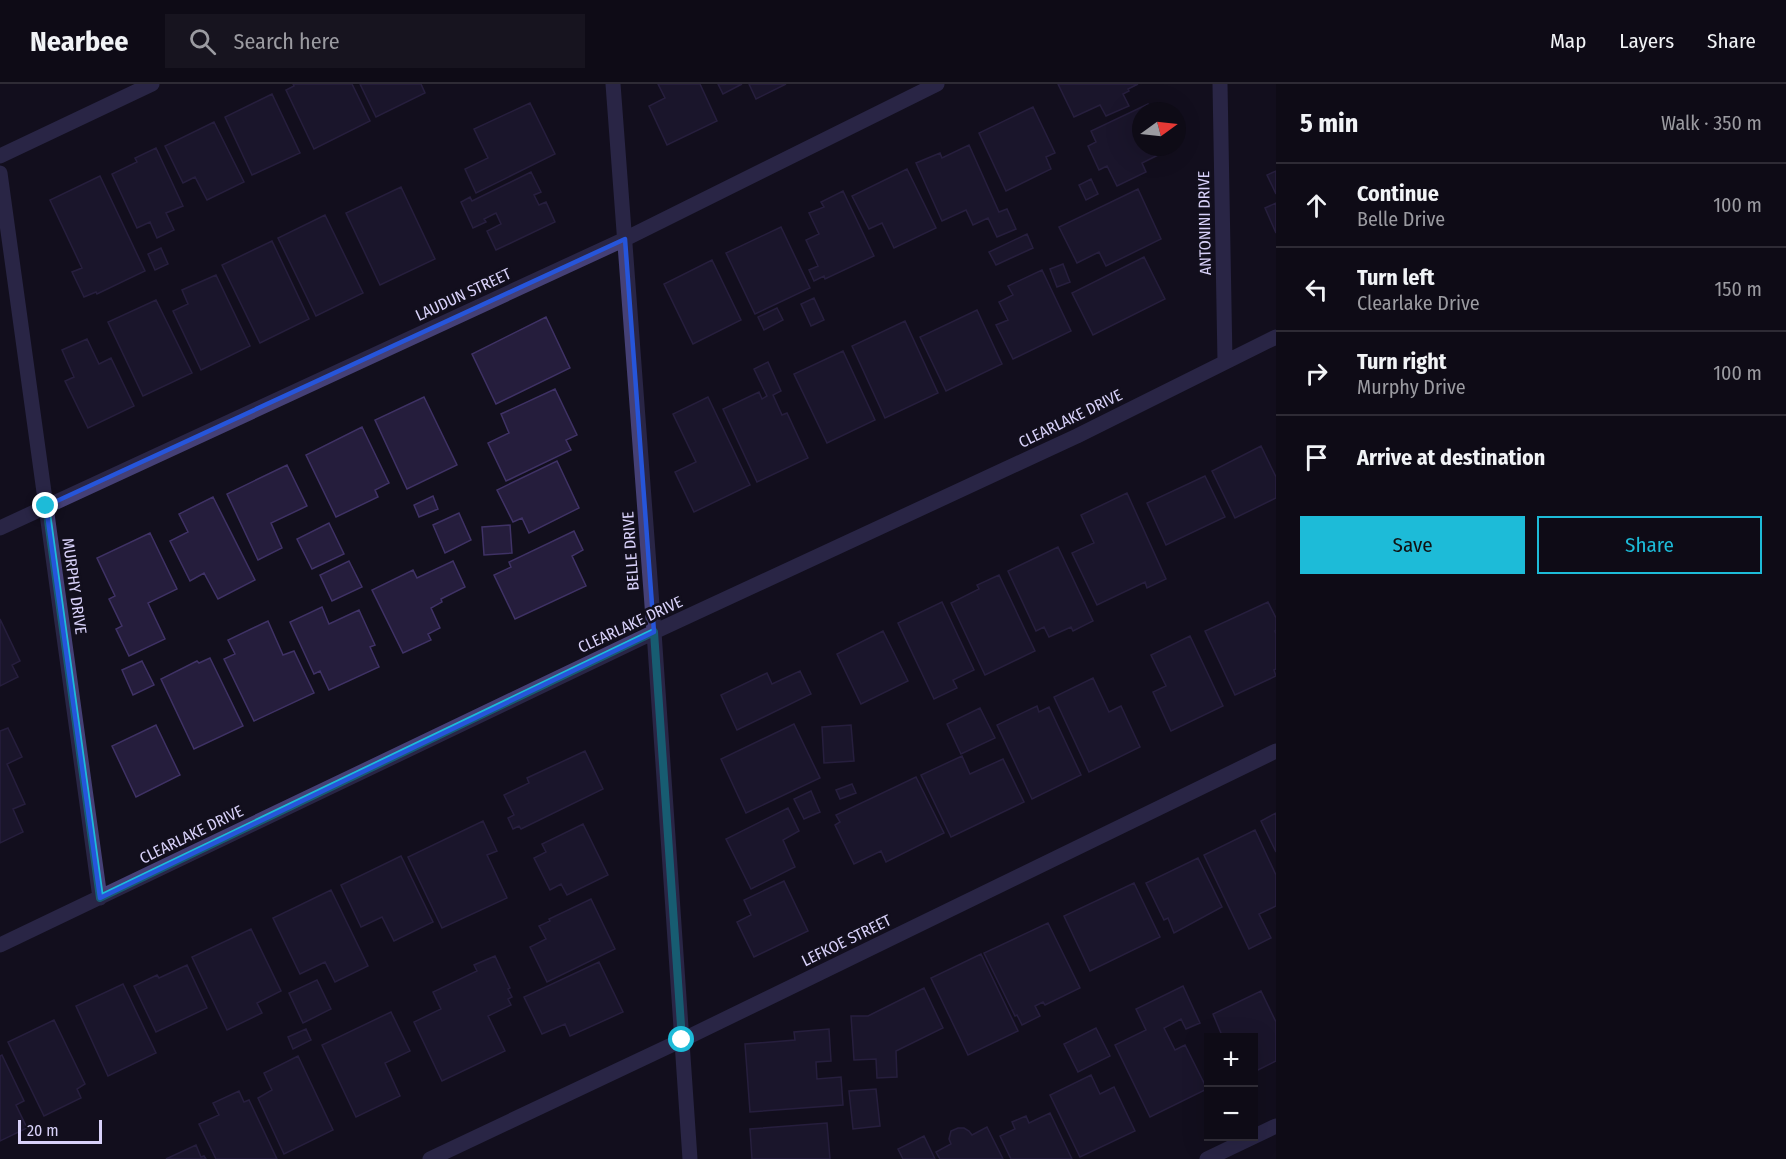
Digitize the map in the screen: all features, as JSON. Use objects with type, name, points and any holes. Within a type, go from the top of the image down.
[{"type":"street","points":[[0,156],[152,84]]},
{"type":"street","name":"BELLE DRIVE","points":[[613,84],[690,1159]]},
{"type":"street","name":"LAUDUN STREET","points":[[0,528],[625,239],[937,84]]},
{"type":"street","name":"ANTONINI DRIVE","points":[[1220,84],[1225,361]]},
{"type":"street","name":"MURPHY DRIVE","points":[[0,173],[100,898]]},
{"type":"street","name":"CLEARLAKE DRIVE","points":[[0,945],[654,632],[1077,436],[1276,337]]},
{"type":"street","name":"LEFKOE STREET","points":[[430,1159],[682,1040],[1276,751]]},
{"type":"street","points":[[1207,1159],[1276,1126]]},
{"type":"highlighted area","points":[[625,239],[654,632],[100,898],[46,506]]},
{"type":"building","points":[[293,84],[352,84],[370,121],[314,149],[286,90],[294,86]]},
{"type":"building","points":[[360,84],[421,84],[425,93],[376,117]]},
{"type":"building","points":[[658,84],[700,84],[717,121],[667,145],[649,106],[665,98]]},
{"type":"building","points":[[718,84],[742,84],[723,94]]},
{"type":"building","points":[[749,84],[786,84],[756,99]]},
{"type":"building","points":[[1058,84],[1138,84],[1123,94],[1129,106],[1106,116],[1100,105],[1074,117]]},
{"type":"building","points":[[272,94],[300,153],[252,175],[225,117]]},
{"type":"building","points":[[530,103],[555,154],[476,193],[465,169],[488,158],[474,129]]},
{"type":"building","points":[[1033,107],[1055,153],[1046,157],[1051,169],[1006,191],[979,133]]},
{"type":"building","points":[[1132,112],[1132,156],[1156,156],[1142,163],[1146,172],[1117,186],[1107,166],[1099,170],[1088,146],[1096,142],[1091,131]]},
{"type":"building","points":[[214,122],[244,182],[207,200],[195,177],[183,183],[165,146]]},
{"type":"building","points":[[969,145],[999,212],[1007,209],[1016,229],[997,237],[988,218],[973,225],[966,210],[942,221],[916,163],[940,153],[942,158]]},
{"type":"building","points":[[156,148],[183,206],[166,213],[174,230],[157,238],[150,222],[137,228],[112,174],[137,162],[135,158]]},
{"type":"building","points":[[907,169],[936,228],[894,248],[882,223],[869,229],[852,196]]},
{"type":"building","points":[[1276,171],[1276,194],[1267,175]]},
{"type":"building","points":[[531,172],[541,192],[534,195],[539,205],[546,202],[555,222],[496,250],[487,231],[501,224],[496,213],[484,219],[486,222],[473,228],[461,202],[470,197],[472,201]]},
{"type":"building","points":[[100,176],[145,271],[97,294],[96,292],[84,297],[72,272],[82,268],[50,200]]},
{"type":"building","points":[[1091,179],[1098,194],[1086,200],[1079,185]]},
{"type":"building","points":[[401,187],[435,259],[380,285],[346,213]]},
{"type":"building","points":[[1138,189],[1161,239],[1106,266],[1099,252],[1077,263],[1059,227]]},
{"type":"building","points":[[843,191],[874,256],[825,279],[824,276],[814,281],[809,270],[818,266],[806,240],[819,234],[809,213],[824,207],[821,202]]},
{"type":"building","points":[[1276,203],[1276,233],[1265,208]]},
{"type":"building","points":[[325,215],[363,293],[316,316],[278,238]]},
{"type":"building","points":[[781,227],[810,288],[755,314],[726,253]]},
{"type":"building","points":[[1027,234],[1033,248],[996,265],[989,252]]},
{"type":"building","points":[[272,241],[309,319],[260,343],[222,265]]},
{"type":"building","points":[[161,248],[168,264],[155,270],[148,254]]},
{"type":"building","points":[[1144,257],[1165,299],[1093,335],[1072,293]]},
{"type":"building","points":[[712,260],[741,320],[693,344],[664,284]]},
{"type":"building","points":[[1063,264],[1070,282],[1057,287],[1050,269]]},
{"type":"building","points":[[1042,270],[1071,331],[1013,359],[996,325],[1008,320],[999,302],[1013,295],[1008,286]]},
{"type":"building","points":[[216,275],[250,346],[201,370],[173,311],[188,304],[182,290]]},
{"type":"building","points":[[814,298],[824,320],[811,326],[801,304]]},
{"type":"building","points":[[156,300],[192,373],[143,396],[108,322]]},
{"type":"building","points":[[777,308],[783,320],[764,330],[758,317]]},
{"type":"building","points":[[977,310],[1002,364],[946,391],[920,337]]},
{"type":"building","points":[[546,317],[570,368],[496,404],[472,354]]},
{"type":"building","points":[[905,321],[938,393],[885,418],[852,346]]},
{"type":"building","points":[[87,339],[99,364],[111,358],[134,406],[88,428],[65,381],[74,377],[62,350]]},
{"type":"building","points":[[843,351],[875,420],[827,443],[794,374]]},
{"type":"building","points":[[768,362],[781,391],[773,395],[782,415],[787,413],[808,458],[757,482],[723,409],[759,392],[762,399],[767,396],[754,369]]},
{"type":"building","points":[[555,389],[577,435],[566,440],[571,450],[506,481],[488,443],[509,433],[501,414]]},
{"type":"building","points":[[424,397],[457,465],[407,489],[375,420]]},
{"type":"building","points":[[708,397],[750,485],[694,512],[675,472],[696,462],[673,414]]},
{"type":"building","points":[[362,427],[389,483],[375,490],[378,497],[336,517],[306,455]]},
{"type":"building","points":[[1261,446],[1276,477],[1276,498],[1235,518],[1212,471]]},
{"type":"building","points":[[557,461],[579,508],[529,533],[522,518],[513,522],[497,490]]},
{"type":"building","points":[[287,465],[307,506],[271,523],[282,548],[258,560],[227,494]]},
{"type":"building","points":[[1205,476],[1225,517],[1166,545],[1147,503]]},
{"type":"building","points":[[1127,493],[1166,579],[1147,588],[1145,582],[1097,605],[1072,553],[1094,543],[1081,515]]},
{"type":"building","points":[[433,496],[438,509],[419,517],[414,505]]},
{"type":"building","points":[[213,497],[255,580],[218,599],[204,573],[190,581],[170,541],[188,532],[179,514]]},
{"type":"building","points":[[459,513],[471,540],[445,553],[433,525]]},
{"type":"building","points":[[329,523],[344,554],[312,569],[297,539]]},
{"type":"building","points":[[510,525],[512,553],[484,555],[482,527]]},
{"type":"building","points":[[574,531],[583,550],[572,556],[586,586],[515,619],[494,575],[511,567],[509,562]]},
{"type":"building","points":[[150,533],[177,589],[148,603],[165,639],[129,656],[116,629],[122,626],[109,599],[115,596],[97,558]]},
{"type":"building","points":[[1058,547],[1093,621],[1073,631],[1071,627],[1049,637],[1044,627],[1036,631],[1008,571]]},
{"type":"building","points":[[349,561],[362,587],[332,601],[320,575]]},
{"type":"building","points":[[453,561],[465,587],[441,599],[442,602],[431,608],[440,628],[428,634],[431,640],[403,653],[372,590],[413,570],[417,578]]},
{"type":"building","points":[[999,575],[1035,651],[985,675],[951,603],[979,589],[977,585]]},
{"type":"building","points":[[942,602],[974,670],[953,680],[957,688],[934,699],[898,623]]},
{"type":"building","points":[[1268,602],[1276,618],[1276,669],[1274,670],[1276,676],[1235,695],[1205,631]]},
{"type":"building","points":[[322,607],[329,624],[359,610],[375,645],[370,647],[379,667],[329,690],[320,671],[314,674],[290,622]]},
{"type":"building","points":[[0,619],[20,661],[12,665],[18,677],[0,686]]},
{"type":"building","points":[[268,621],[283,655],[294,651],[314,693],[254,721],[224,659],[235,654],[228,640]]},
{"type":"building","points":[[883,631],[908,681],[861,704],[837,654]]},
{"type":"building","points":[[1190,636],[1223,706],[1171,731],[1153,692],[1166,686],[1151,655]]},
{"type":"building","points":[[210,658],[243,726],[194,749],[161,679],[197,661],[199,663]]},
{"type":"building","points":[[142,661],[154,685],[133,695],[122,670]]},
{"type":"building","points":[[800,671],[811,694],[737,730],[721,695],[767,673],[772,684]]},
{"type":"building","points":[[1093,678],[1109,712],[1121,706],[1140,747],[1089,772],[1054,697]]},
{"type":"building","points":[[1037,706],[1039,712],[1049,707],[1081,775],[1032,799],[997,725]]},
{"type":"building","points":[[980,708],[995,738],[961,754],[947,724]]},
{"type":"building","points":[[794,724],[820,778],[746,813],[721,759]]},
{"type":"building","points":[[156,725],[180,775],[136,797],[112,746]]},
{"type":"building","points":[[851,725],[854,761],[824,763],[822,727]]},
{"type":"building","points":[[8,728],[22,757],[7,764],[25,804],[13,809],[23,832],[0,843],[0,731]]},
{"type":"building","points":[[585,751],[603,789],[521,829],[519,826],[513,829],[508,818],[514,815],[504,795],[529,783],[527,778]]},
{"type":"building","points":[[962,756],[970,774],[1003,759],[1024,802],[951,837],[921,775]]},
{"type":"building","points":[[916,777],[944,833],[886,862],[881,851],[854,864],[835,825],[840,822],[836,815]]},
{"type":"building","points":[[852,784],[856,793],[840,799],[836,790]]},
{"type":"building","points":[[811,791],[820,812],[804,819],[794,799]]},
{"type":"building","points":[[788,808],[799,831],[783,840],[795,867],[751,889],[726,839]]},
{"type":"building","points":[[1276,813],[1276,852],[1261,821]]},
{"type":"building","points":[[483,821],[497,851],[487,855],[507,898],[442,928],[408,857]]},
{"type":"building","points":[[583,824],[608,875],[567,895],[561,884],[550,890],[534,858],[546,852],[542,844]]},
{"type":"building","points":[[1255,830],[1276,875],[1276,906],[1259,914],[1271,938],[1249,949],[1204,855]]},
{"type":"building","points":[[401,856],[433,922],[394,941],[382,917],[361,927],[341,885]]},
{"type":"building","points":[[1198,858],[1222,907],[1174,933],[1168,918],[1164,920],[1146,883]]},
{"type":"building","points":[[784,881],[808,931],[754,957],[737,922],[751,915],[744,900]]},
{"type":"building","points":[[1134,883],[1160,937],[1090,971],[1064,916]]},
{"type":"building","points":[[331,890],[368,966],[335,982],[325,962],[300,974],[273,918]]},
{"type":"building","points":[[591,899],[615,949],[547,982],[530,947],[546,939],[539,926]]},
{"type":"building","points":[[1048,923],[1080,988],[1045,1005],[1043,1002],[1035,1006],[1040,1016],[1022,1025],[1017,1015],[1015,1016],[984,953]]},
{"type":"building","points":[[251,929],[281,991],[257,1003],[262,1013],[227,1030],[192,957]]},
{"type":"building","points":[[981,954],[1018,1031],[968,1055],[931,978]]},
{"type":"building","points":[[495,956],[512,997],[508,999],[511,1005],[488,1016],[505,1051],[442,1081],[414,1022],[441,1009],[433,992],[477,971],[474,965]]},
{"type":"building","points":[[599,962],[623,1012],[570,1036],[565,1024],[542,1034],[524,997]]},
{"type":"building","points":[[187,965],[207,1008],[156,1032],[134,986]]},
{"type":"building","points":[[317,980],[331,1009],[303,1023],[289,993]]},
{"type":"building","points":[[123,984],[156,1053],[108,1076],[76,1006]]},
{"type":"building","points":[[1183,986],[1200,1023],[1186,1029],[1181,1019],[1164,1028],[1175,1050],[1185,1045],[1204,1083],[1204,1090],[1150,1117],[1115,1045],[1146,1030],[1136,1009]]},
{"type":"building","points":[[924,988],[943,1028],[896,1051],[897,1077],[877,1078],[876,1059],[854,1060],[851,1016],[868,1016]]},
{"type":"building","points":[[1261,991],[1276,1022],[1276,1061],[1258,1070],[1258,1033],[1221,1033],[1213,1014]]},
{"type":"building","points":[[391,1012],[410,1051],[385,1063],[400,1096],[356,1117],[322,1045]]},
{"type":"building","points":[[54,1020],[85,1084],[77,1089],[81,1098],[44,1116],[8,1042]]},
{"type":"building","points":[[1096,1028],[1110,1056],[1078,1072],[1064,1044]]},
{"type":"building","points":[[306,1029],[311,1040],[293,1049],[288,1037]]},
{"type":"building","points":[[829,1029],[831,1061],[816,1062],[817,1079],[841,1077],[843,1105],[750,1112],[745,1044],[795,1040],[794,1032]]},
{"type":"building","points":[[2,1055],[24,1101],[16,1105],[27,1128],[0,1141],[0,1056]]},
{"type":"building","points":[[298,1056],[333,1130],[284,1154],[258,1098],[272,1090],[264,1073]]},
{"type":"building","points":[[1091,1075],[1100,1094],[1114,1087],[1135,1131],[1080,1157],[1050,1095]]},
{"type":"building","points":[[876,1089],[880,1126],[853,1129],[849,1091]]},
{"type":"building","points":[[239,1091],[244,1102],[249,1100],[277,1159],[216,1159],[199,1124],[219,1115],[213,1103]]},
{"type":"building","points":[[1050,1113],[1072,1159],[1011,1159],[1000,1136],[1015,1129],[1012,1122],[1026,1116],[1029,1123]]},
{"type":"building","points":[[827,1123],[830,1159],[752,1159],[750,1129]]},
{"type":"building","points":[[987,1127],[1003,1159],[940,1159],[936,1152],[951,1144],[949,1139],[951,1131],[964,1128],[972,1135]]},
{"type":"building","points":[[924,1136],[935,1159],[903,1159],[898,1149]]},
{"type":"building","points":[[196,1145],[201,1157],[204,1156],[206,1159],[166,1159]]},
{"type":"route","points":[[46,506],[100,898],[654,632],[682,1040]]}]
